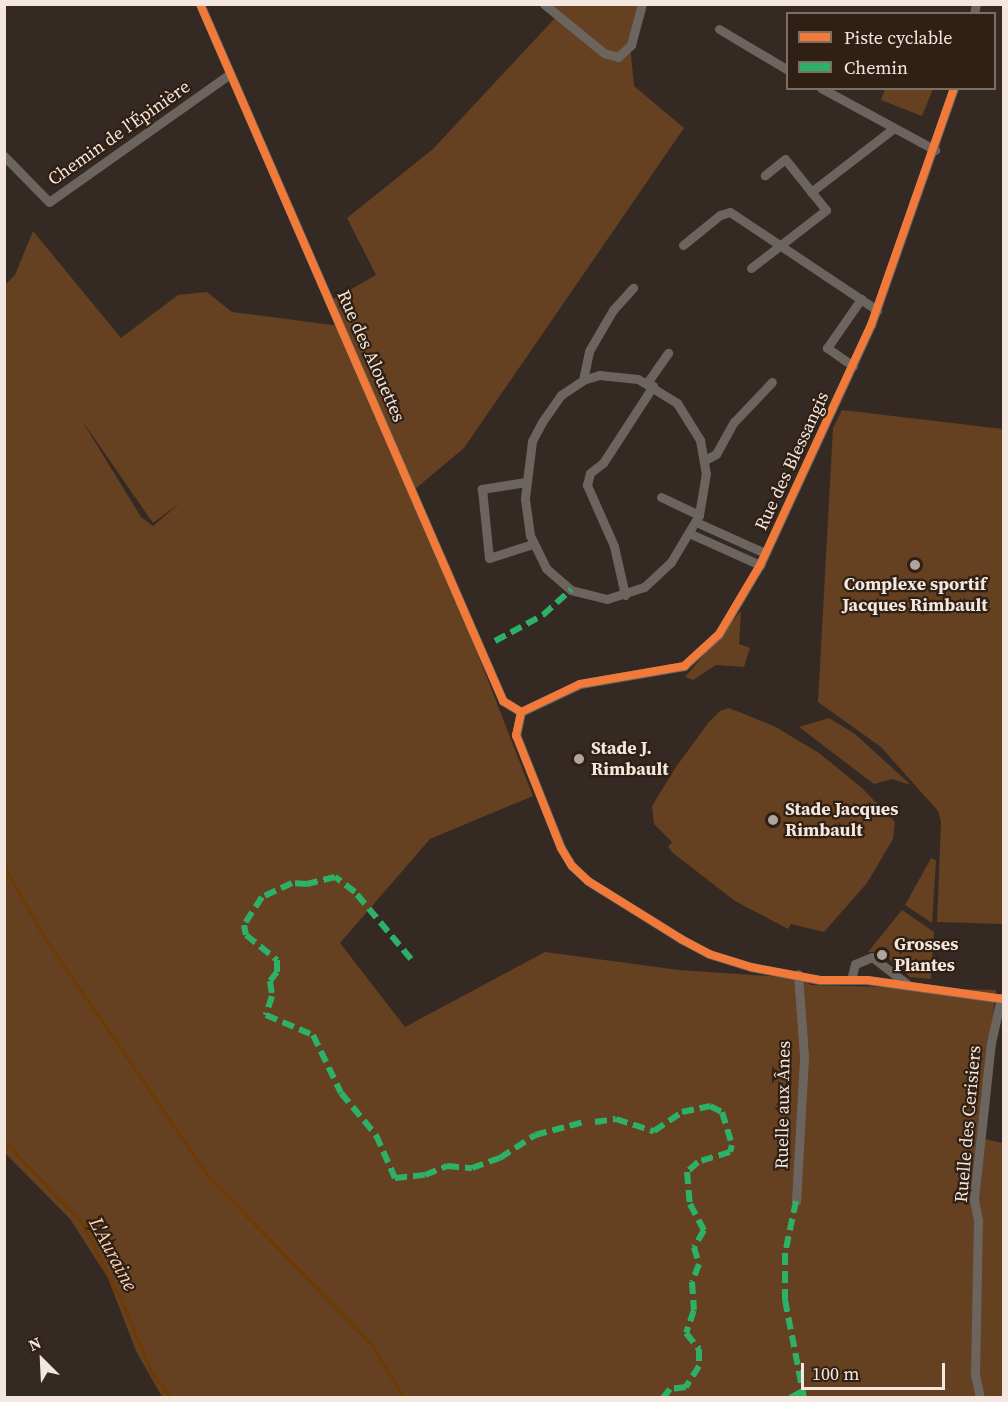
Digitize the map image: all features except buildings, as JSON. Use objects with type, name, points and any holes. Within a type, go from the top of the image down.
[{"type":"street","name":"Rue des Alouettes","points":[[200,4],[503,701],[521,712]]},
{"type":"street","points":[[544,4],[604,52],[618,57],[631,45],[642,4]]},
{"type":"street","points":[[719,29],[786,69]]},
{"type":"street","name":"Chemin de l'Épinière","points":[[4,156],[49,202],[230,74]]},
{"type":"street","points":[[825,90],[934,150]]},
{"type":"street","name":"Rue des Blessangis","points":[[521,712],[580,684],[667,671],[692,661],[719,634],[760,565],[853,366],[877,310],[953,90]]},
{"type":"street","points":[[811,192],[894,128]]},
{"type":"street","points":[[751,268],[826,210],[785,159],[765,175]]},
{"type":"street","points":[[683,244],[720,215],[730,212],[877,310]]},
{"type":"street","points":[[582,380],[589,351],[613,310],[633,288]]},
{"type":"street","points":[[853,366],[827,348],[861,299]]},
{"type":"street","points":[[626,595],[614,546],[587,485],[590,472],[603,463],[668,353]]},
{"type":"street","points":[[614,375],[650,384],[685,412],[700,440],[705,460],[698,519],[691,534],[654,579],[626,595],[607,599],[571,590],[546,568],[534,544],[526,517],[526,482],[532,441],[561,395],[582,380],[614,375]]},
{"type":"street","points":[[705,460],[716,454],[735,422],[772,382]]},
{"type":"street","points":[[526,482],[482,489],[489,558],[534,544]]},
{"type":"street","points":[[661,497],[698,519],[765,553]]},
{"type":"street","points":[[691,534],[760,565]]},
{"type":"street","points":[[521,712],[516,735],[561,848],[572,866],[641,915],[709,954],[751,967],[798,974],[820,980],[907,984],[1002,999]]},
{"type":"street","points":[[851,980],[855,964],[872,957],[907,984]]},
{"type":"street","name":"Ruelle aux Ânes","points":[[796,1201],[804,1056],[798,974]]},
{"type":"street","name":"Ruelle des Cerisiers","points":[[980,1398],[975,1344],[978,1220],[974,1199],[992,1043],[1002,999]]},
{"type":"shaded area","points":[[540,5],[645,5],[630,45],[634,86],[684,128],[464,448],[414,490],[533,796],[430,839],[340,943],[405,1027],[545,952],[679,970],[799,978],[811,985],[996,990],[979,1138],[1003,1143],[1003,1397],[162,1397],[136,1351],[108,1278],[70,1219],[5,1153],[4,286],[15,275],[33,231],[121,338],[178,295],[207,292],[232,312],[340,326],[330,301],[376,275],[347,218],[433,149],[556,17]],"holes":[[[81,419],[153,523],[180,503],[153,526],[141,517]]]},
{"type":"shaded area","points":[[884,90],[933,90],[922,116],[881,100]]},
{"type":"shaded area","name":"Complexe sportif Jacques Rimbault","points":[[842,410],[1003,429],[1003,924],[937,922],[941,822],[938,811],[881,747],[818,702],[833,428]]},
{"type":"shaded area","points":[[741,611],[739,644],[750,648],[744,667],[716,665],[693,680],[685,677]]},
{"type":"shaded area","name":"Stade Jacques Rimbault","points":[[729,708],[774,726],[819,753],[862,788],[895,822],[893,839],[867,883],[824,932],[791,924],[788,929],[735,901],[673,853],[668,847],[672,842],[654,824],[652,806],[676,767],[709,722],[720,711]]},
{"type":"shaded area","points":[[829,718],[855,734],[911,785],[892,779],[874,784],[799,727]]},
{"type":"shaded area","points":[[931,858],[936,860],[932,923],[905,905]]},
{"type":"shaded area","points":[[902,910],[934,932],[931,979],[910,977],[881,952],[868,952]]},
{"type":"waterway","points":[[4,866],[41,932],[209,1177],[372,1345],[404,1398]]},
{"type":"waterway","name":"L'Auraine","points":[[4,1141],[82,1223],[123,1304],[151,1372],[171,1398]]},
{"type":"marked path","points":[[495,641],[543,615],[571,590]]},
{"type":"marked path","points":[[411,959],[355,892],[335,877],[307,884],[292,883],[262,897],[244,925],[246,935],[277,960],[277,972],[270,981],[272,996],[266,1015],[313,1035],[341,1093],[376,1135],[395,1178],[425,1175],[447,1166],[472,1168],[500,1158],[535,1135],[584,1122]]},
{"type":"marked path","points":[[595,1122],[616,1119],[654,1131],[682,1112],[710,1106],[722,1112],[732,1145],[730,1152],[698,1162],[687,1172],[690,1204],[704,1230],[694,1247],[699,1264],[692,1282],[694,1310],[686,1333],[699,1349],[699,1366],[686,1387],[670,1389],[663,1398]]},
{"type":"marked path","points":[[796,1201],[785,1253],[785,1300],[804,1398]]},
{"type":"marked path","points":[[790,1398],[802,1391]]},
{"type":"cycle path","points":[[200,4],[503,701],[521,712]]},
{"type":"cycle path","points":[[521,712],[580,684],[684,666],[719,634],[760,565],[871,325],[953,90]]},
{"type":"cycle path","points":[[521,712],[516,735],[561,848],[572,866],[588,881],[681,939],[709,954],[751,967],[820,980],[867,980],[1004,999]]},
{"type":"place","name":"Complexe sportif Jacques Rimbault","points":[[915,565]]},
{"type":"place","name":"Stade J. Rimbault","points":[[579,759]]},
{"type":"place","name":"Stade Jacques Rimbault","points":[[773,820]]},
{"type":"place","name":"Grosses Plantes","points":[[882,955]]}]
